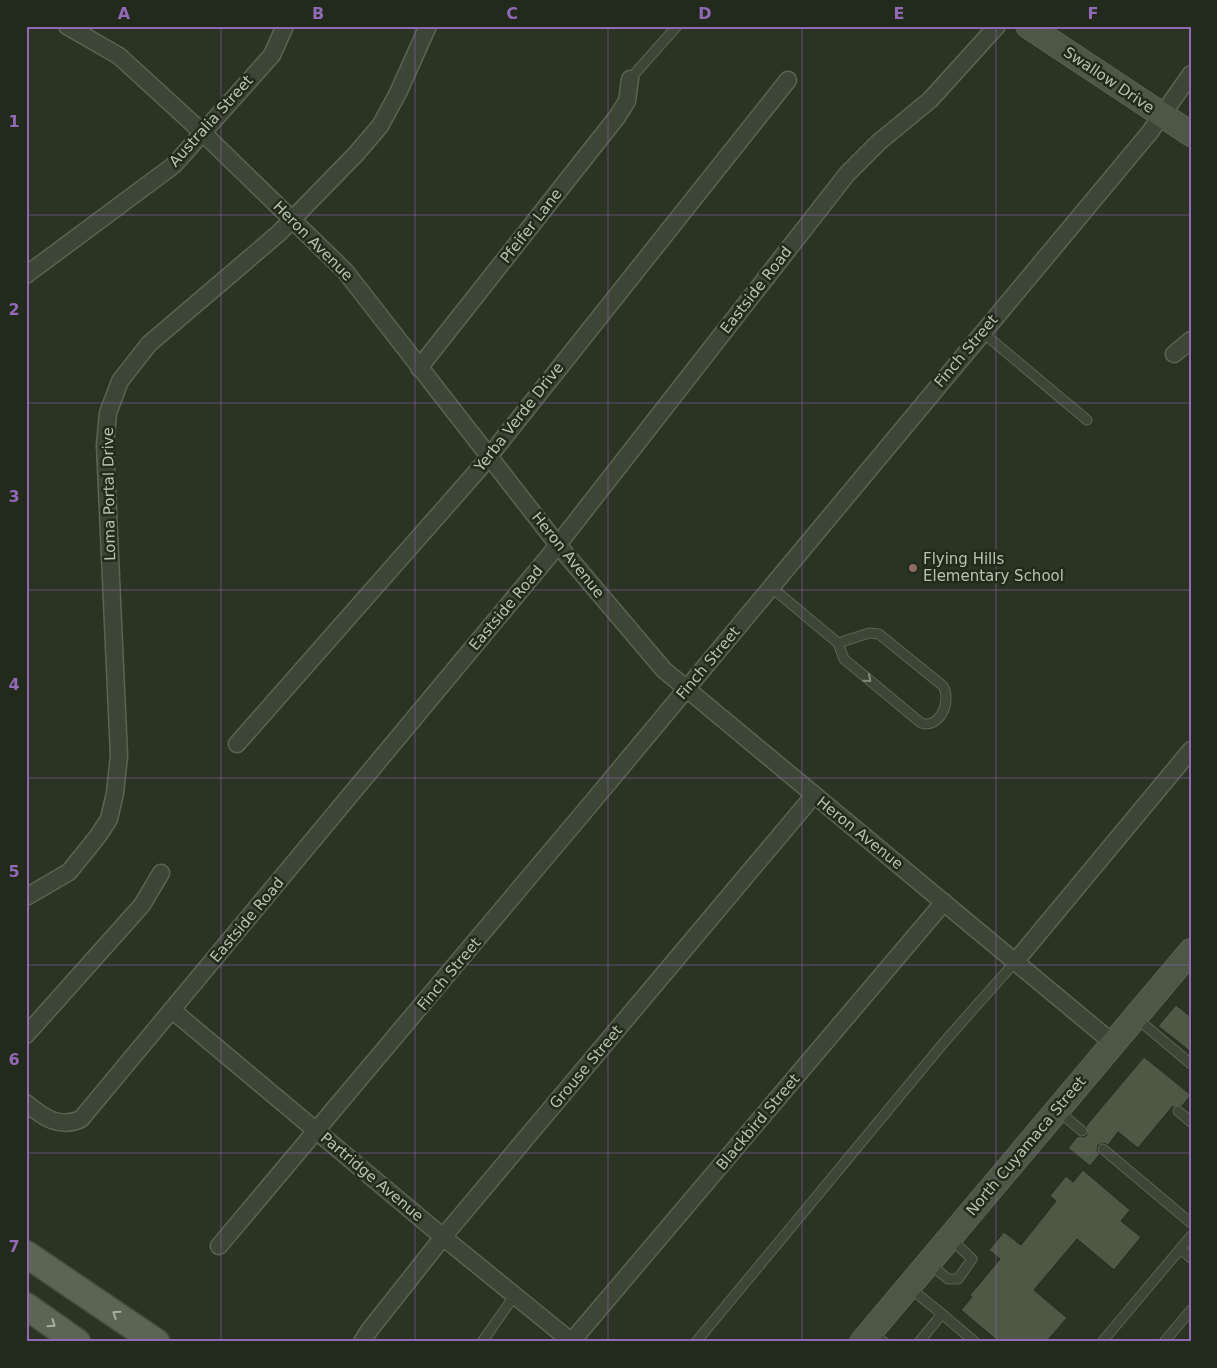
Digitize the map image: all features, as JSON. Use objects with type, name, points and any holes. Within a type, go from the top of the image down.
[{"type":"main road","name":"Swallow Drive","points":[[1028,26],[1191,134]]},
{"type":"main road","name":"North Cuyamaca Street","points":[[872,1338],[909,1286],[929,1262],[1135,1017],[1187,962]]},
{"type":"main road","points":[[26,1254],[156,1342]]},
{"type":"main road","points":[[26,1306],[77,1342]]},
{"type":"street","name":"Heron Avenue","points":[[67,26],[119,56],[202,132],[345,271],[418,368],[558,545],[664,670],[1113,1043]]},
{"type":"street","name":"Australia Street","points":[[26,274],[174,164],[272,55],[285,26]]},
{"type":"street","name":"Loma Portal Drive","points":[[26,897],[69,872],[98,836],[108,819],[115,793],[119,756],[105,445],[108,413],[120,381],[149,344],[292,220],[356,154],[380,126],[398,93],[428,26]]},
{"type":"street","name":"Eastside Road","points":[[26,1103],[47,1120],[72,1123],[81,1119],[558,545],[847,174],[879,142],[930,100],[997,26]]},
{"type":"street","name":"Finch Street","points":[[219,1246],[318,1131],[687,689],[1162,115],[1191,74]]},
{"type":"street","name":"Pfeifer Lane","points":[[418,368],[618,117],[627,100],[630,79]]},
{"type":"street","name":"Yerba Verde Drive","points":[[237,744],[489,456],[788,80]]},
{"type":"street","points":[[1174,354],[1191,340]]},
{"type":"street","points":[[1015,962],[1191,750]]},
{"type":"street","name":"Grouse Street","points":[[362,1342],[443,1237],[814,795]]},
{"type":"street","points":[[26,1035],[142,906],[161,873]]},
{"type":"street","name":"Blackbird Street","points":[[572,1341],[944,902]]},
{"type":"street","name":"Partridge Avenue","points":[[172,1010],[443,1237],[572,1341]]},
{"type":"lane","points":[[630,79],[677,26]]},
{"type":"lane","points":[[982,332],[1087,420]]},
{"type":"lane","points":[[771,587],[838,643],[844,659],[921,723],[925,724],[934,721],[944,709],[947,695],[943,686],[884,637],[868,633],[838,643]]},
{"type":"lane","points":[[696,1342],[946,1040],[1015,962]]},
{"type":"lane","points":[[1135,1017],[1191,1064]]},
{"type":"lane","points":[[1057,1110],[1082,1131]]},
{"type":"lane","points":[[1178,1111],[1191,1122]]},
{"type":"lane","points":[[1103,1149],[1191,1223]]},
{"type":"lane","points":[[1102,1342],[1191,1236]]},
{"type":"lane","points":[[929,1262],[952,1280],[958,1279],[970,1265],[972,1259],[950,1238]]},
{"type":"lane","points":[[1180,1249],[1191,1258]]},
{"type":"lane","points":[[909,1286],[975,1342]]},
{"type":"lane","points":[[482,1342],[515,1295]]},
{"type":"lane","points":[[1164,1342],[1191,1310]]},
{"type":"lane","points":[[919,1342],[942,1314]]},
{"type":"building","points":[[1176,1005],[1191,1017],[1191,1052],[1158,1026]]},
{"type":"building","points":[[1144,1057],[1191,1095],[1182,1106],[1172,1107],[1138,1148],[1118,1132],[1108,1145],[1104,1143],[1098,1145],[1097,1151],[1100,1154],[1090,1166],[1068,1148],[1078,1136],[1084,1137],[1087,1135],[1086,1126]]},
{"type":"building","points":[[1083,1170],[1130,1210],[1121,1221],[1141,1237],[1114,1270],[1077,1239],[1034,1290],[1067,1318],[1046,1342],[999,1342],[961,1310],[972,1297],[970,1295],[1000,1259],[989,1250],[1004,1232],[1021,1245],[1056,1201],[1050,1196],[1066,1176],[1073,1182]]},
{"type":"place","name":"Flying Hills Elementary School","points":[[913,568]]}]
